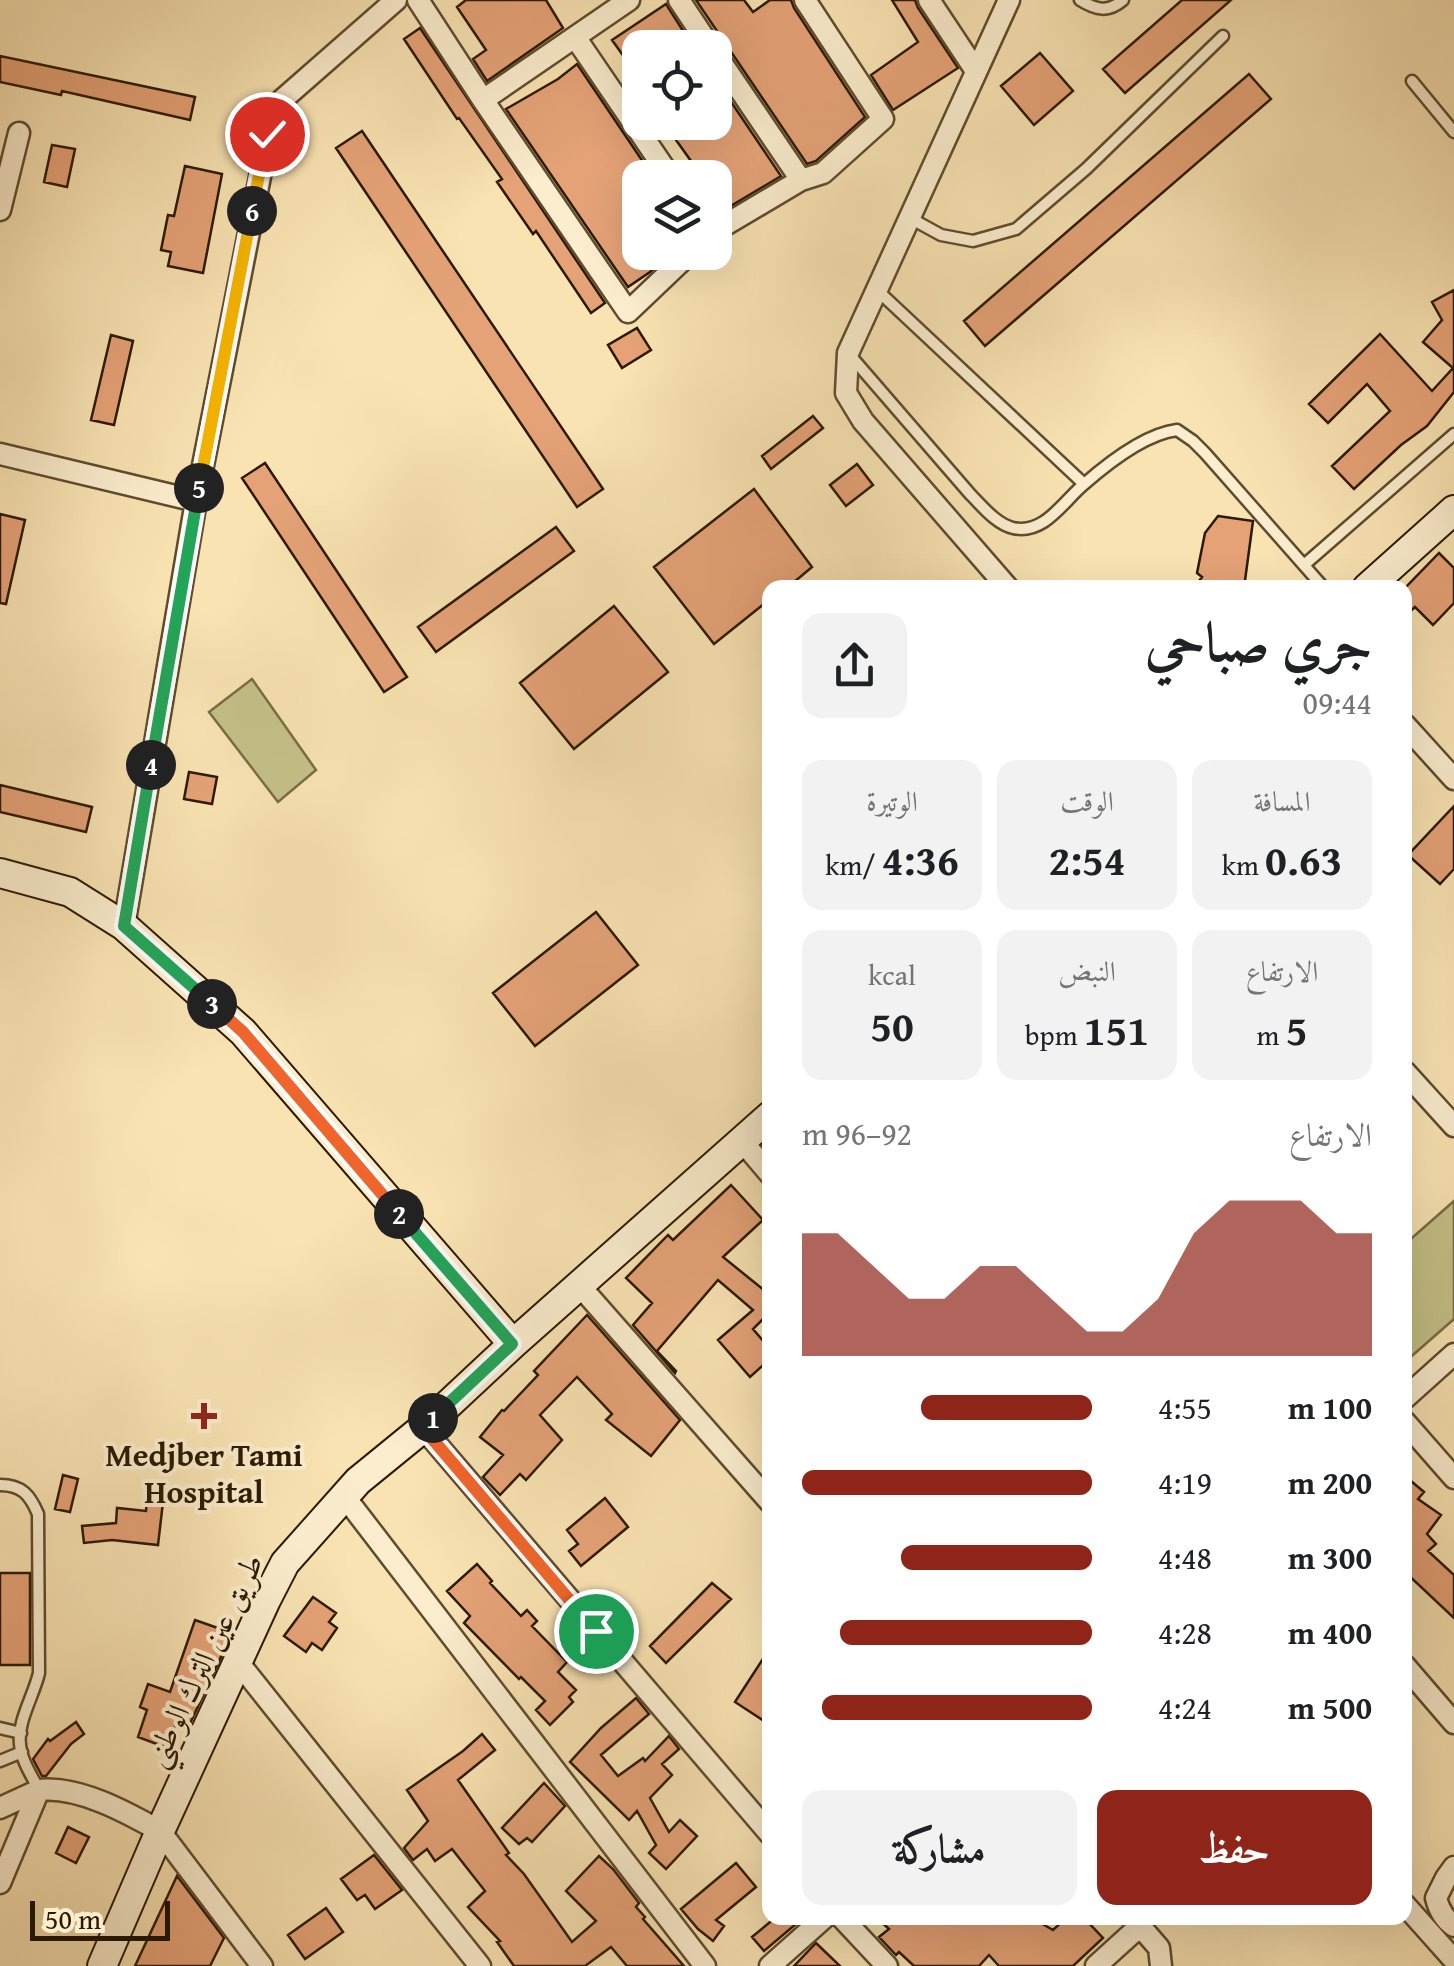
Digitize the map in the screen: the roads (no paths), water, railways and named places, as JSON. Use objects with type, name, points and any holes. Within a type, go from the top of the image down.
[{"type":"main road","points":[[1376,580],[1454,510]]},
{"type":"main road","points":[[0,873],[70,892],[124,926],[243,1032],[512,1344]]},
{"type":"main road","name":"طريق عين الترك الوطني","points":[[102,1966],[160,1831],[285,1563],[358,1482],[762,1123]]},
{"type":"street","points":[[124,926],[196,501],[272,116],[282,100],[396,0]]},
{"type":"street","points":[[418,0],[628,312],[672,270]]},
{"type":"street","points":[[482,100],[629,0]]},
{"type":"street","points":[[679,0],[699,30]]},
{"type":"street","points":[[732,221],[801,180],[823,173],[884,119],[805,0]]},
{"type":"street","points":[[929,0],[976,71]]},
{"type":"street","points":[[1001,580],[862,421],[846,393],[848,353],[1009,0]]},
{"type":"street","points":[[576,36],[659,160]]},
{"type":"street","points":[[732,78],[801,180]]},
{"type":"street","points":[[0,210],[18,133]]},
{"type":"street","points":[[0,454],[196,501]]},
{"type":"street","points":[[1412,734],[1454,779]]},
{"type":"street","points":[[1412,1080],[1454,1126]]},
{"type":"street","points":[[742,1141],[762,1165]]},
{"type":"street","points":[[579,1285],[762,1493]]},
{"type":"street","points":[[1412,1392],[1454,1354]]},
{"type":"street","points":[[423,1428],[762,1825]]},
{"type":"street","points":[[1412,1430],[1454,1478]]},
{"type":"street","points":[[345,1497],[705,1966]]},
{"type":"street","points":[[238,1662],[480,1966]]},
{"type":"street","points":[[1412,1675],[1454,1724]]},
{"type":"street","points":[[1430,1697],[1454,1694]]},
{"type":"street","points":[[0,1808],[40,1790],[60,1788],[160,1831],[262,1966]]},
{"type":"street","points":[[0,1882],[40,1790]]},
{"type":"street","points":[[1454,1867],[1436,1898],[1439,1909],[1454,1926]]},
{"type":"street","points":[[1412,1914],[1454,1960]]},
{"type":"street","points":[[770,1966],[816,1925]]},
{"type":"street","points":[[849,1925],[887,1966]]},
{"type":"street","points":[[1096,1966],[1133,1925]]},
{"type":"street","points":[[1138,1925],[1160,1957],[1175,1966]]},
{"type":"lane","points":[[1080,0],[1096,10],[1114,8],[1123,0]]},
{"type":"lane","points":[[910,218],[942,234],[973,241],[1016,229],[1086,170],[1223,36]]},
{"type":"lane","points":[[1412,81],[1454,132]]},
{"type":"lane","points":[[877,290],[1084,484]]},
{"type":"lane","points":[[848,353],[970,494],[1011,528],[1031,528],[1048,520],[1084,484],[1145,439],[1177,430],[1193,441],[1317,580]]},
{"type":"lane","points":[[1304,565],[1454,434]]},
{"type":"lane","points":[[0,1485],[22,1489],[32,1498],[38,1514],[39,1672],[23,1720],[20,1744],[40,1790]]},
{"type":"lane","points":[[0,1728],[21,1733]]},
{"type":"lane","points":[[0,1760],[22,1752]]},
{"type":"place","name":"Medjber Tami Hospital","points":[[204,1416]]}]
